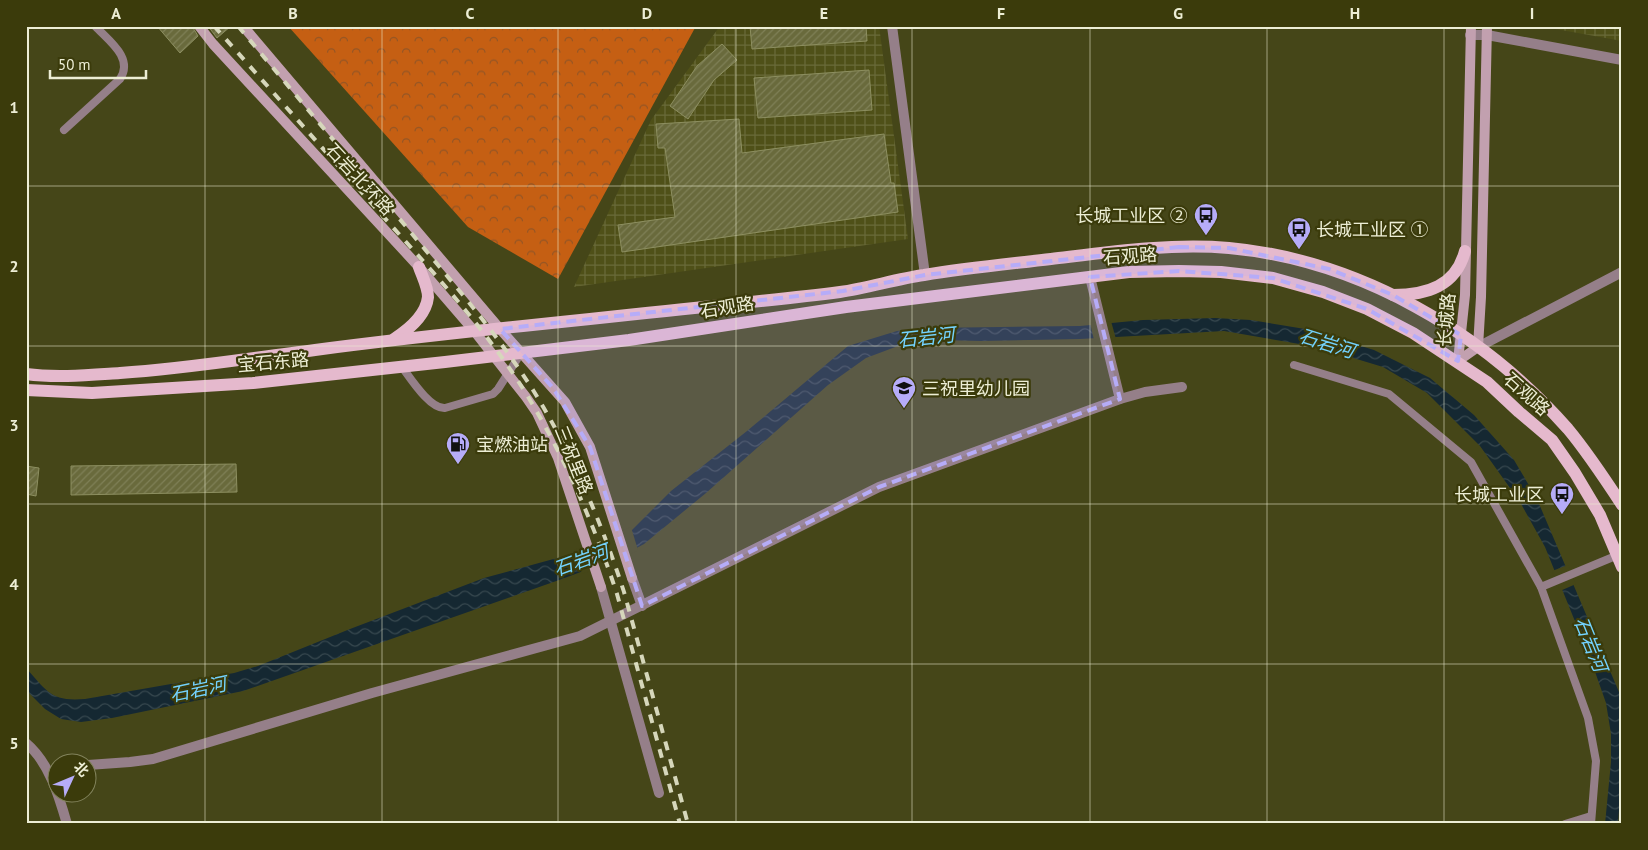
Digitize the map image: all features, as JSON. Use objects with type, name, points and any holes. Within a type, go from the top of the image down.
[{"type":"main road","name":"石观路","points":[[500,330],[844,291],[925,274],[1119,251],[1179,247],[1229,248],[1283,256],[1320,266],[1362,281],[1393,295],[1461,336],[1502,365],[1566,427],[1618,491],[1622,505]]},
{"type":"main road","points":[[1393,295],[1417,294],[1442,284],[1458,269],[1465,251]]},
{"type":"main road","points":[[392,340],[409,328],[425,307],[428,297],[427,288],[418,267]]},
{"type":"main road","name":"石观路","points":[[521,353],[629,340],[846,307],[1129,272],[1221,272],[1273,278],[1323,292],[1367,309],[1413,333],[1488,382],[1552,440],[1575,473],[1600,516],[1620,561]]},
{"type":"main road","name":"宝石东路","points":[[26,374],[94,375],[154,371],[392,340],[500,330]]},
{"type":"main road","name":"宝石东路","points":[[26,390],[101,392],[253,383],[521,353]]},
{"type":"street","name":"石岩北环路","points":[[199,26],[213,44],[418,267],[495,356]]},
{"type":"street","name":"石岩北环路","points":[[243,26],[521,353]]},
{"type":"street","points":[[892,26],[925,274]]},
{"type":"street","points":[[1470,30],[1487,30],[1622,60]]},
{"type":"street","name":"长城路","points":[[1458,361],[1465,295],[1470,30]]},
{"type":"street","name":"长城路","points":[[1458,361],[1478,348],[1482,288],[1487,30]]},
{"type":"street","points":[[1478,348],[1622,272]]},
{"type":"street","points":[[1090,277],[1120,399]]},
{"type":"street","name":"三祝里路","points":[[521,353],[565,402],[580,426],[590,447],[642,606]]},
{"type":"street","name":"三祝里路","points":[[495,356],[532,405],[558,458],[584,533],[611,622]]},
{"type":"street","points":[[98,764],[153,759],[372,693],[580,636],[879,487],[1120,399],[1145,392],[1182,386]]},
{"type":"street","points":[[611,622],[659,793]]},
{"type":"street","points":[[26,743],[33,749],[46,767],[67,824]]},
{"type":"lane","points":[[64,130],[120,79],[123,74],[124,59],[95,26]]},
{"type":"lane","points":[[1487,30],[1494,26]]},
{"type":"lane","points":[[402,367],[432,404],[440,408],[493,394],[521,353]]},
{"type":"lane","points":[[1294,365],[1389,394],[1471,462],[1545,586],[1588,718],[1596,761],[1591,820],[1565,824]]},
{"type":"lane","points":[[1545,586],[1584,570],[1620,561]]},
{"type":"highlighted area","points":[[1179,247],[1229,248],[1329,269],[1393,295],[1461,335],[1458,361],[1367,309],[1273,278],[1179,271],[1090,277],[1120,399],[879,487],[642,606],[590,447],[553,388],[500,329],[843,291],[925,275]]},
{"type":"shaded area","points":[[720,26],[879,26],[908,239],[574,287],[651,120]]},
{"type":"shaded area","points":[[1539,26],[1622,26],[1622,41]]},
{"type":"green space","points":[[288,26],[696,26],[558,279],[468,227]]},
{"type":"water","name":"石岩河","points":[[1215,318],[1251,320],[1305,329],[1374,350],[1430,378],[1474,415],[1514,460],[1537,499],[1619,692],[1623,740],[1618,824],[1605,824],[1611,762],[1611,734],[1606,703],[1593,666],[1545,547],[1520,502],[1480,446],[1427,393],[1383,367],[1317,347],[1224,331],[1080,339],[939,340],[906,343],[866,358],[828,385],[706,493],[644,544],[618,558],[243,691],[112,718],[81,722],[61,719],[45,709],[26,690],[26,668],[45,689],[64,699],[85,699],[234,673],[258,666],[484,578],[568,555],[631,531],[671,491],[747,431],[848,346],[897,331],[927,328],[1080,326],[1143,320]]},
{"type":"pier","points":[[1111,321],[1116,339],[1094,340],[1090,323]]},
{"type":"pier","points":[[631,527],[638,550],[619,560],[582,574],[574,550]]},
{"type":"pier","points":[[1568,565],[1576,584],[1560,591],[1552,571]]},
{"type":"building","points":[[157,26],[192,26],[198,36],[180,53]]},
{"type":"building","points":[[208,26],[231,26],[217,38]]},
{"type":"building","points":[[750,26],[866,26],[867,41],[752,49]]},
{"type":"building","points":[[722,44],[737,60],[714,80],[688,119],[670,106],[697,66]]},
{"type":"building","points":[[869,70],[872,110],[758,118],[754,78]]},
{"type":"building","points":[[739,119],[742,153],[884,134],[891,183],[894,183],[898,212],[622,252],[618,225],[675,217],[665,148],[658,148],[656,124]]},
{"type":"building","points":[[236,464],[237,492],[71,495],[71,466]]},
{"type":"building","points":[[26,466],[39,468],[36,496],[26,494]]},
{"type":"railway","points":[[214,26],[445,286],[496,349],[527,395],[554,443],[578,492],[608,568],[617,594],[680,824]]},
{"type":"railway","points":[[238,26],[473,307],[519,369],[547,414],[573,463],[595,513],[624,592],[688,824]]},
{"type":"place","name":"长城工业区 ②","points":[[1206,236]]},
{"type":"place","name":"长城工业区 ①","points":[[1299,250]]},
{"type":"place","name":"三祝里幼儿园","points":[[904,409]]},
{"type":"place","name":"宝燃油站","points":[[458,465]]},
{"type":"place","name":"长城工业区","points":[[1562,515]]}]
